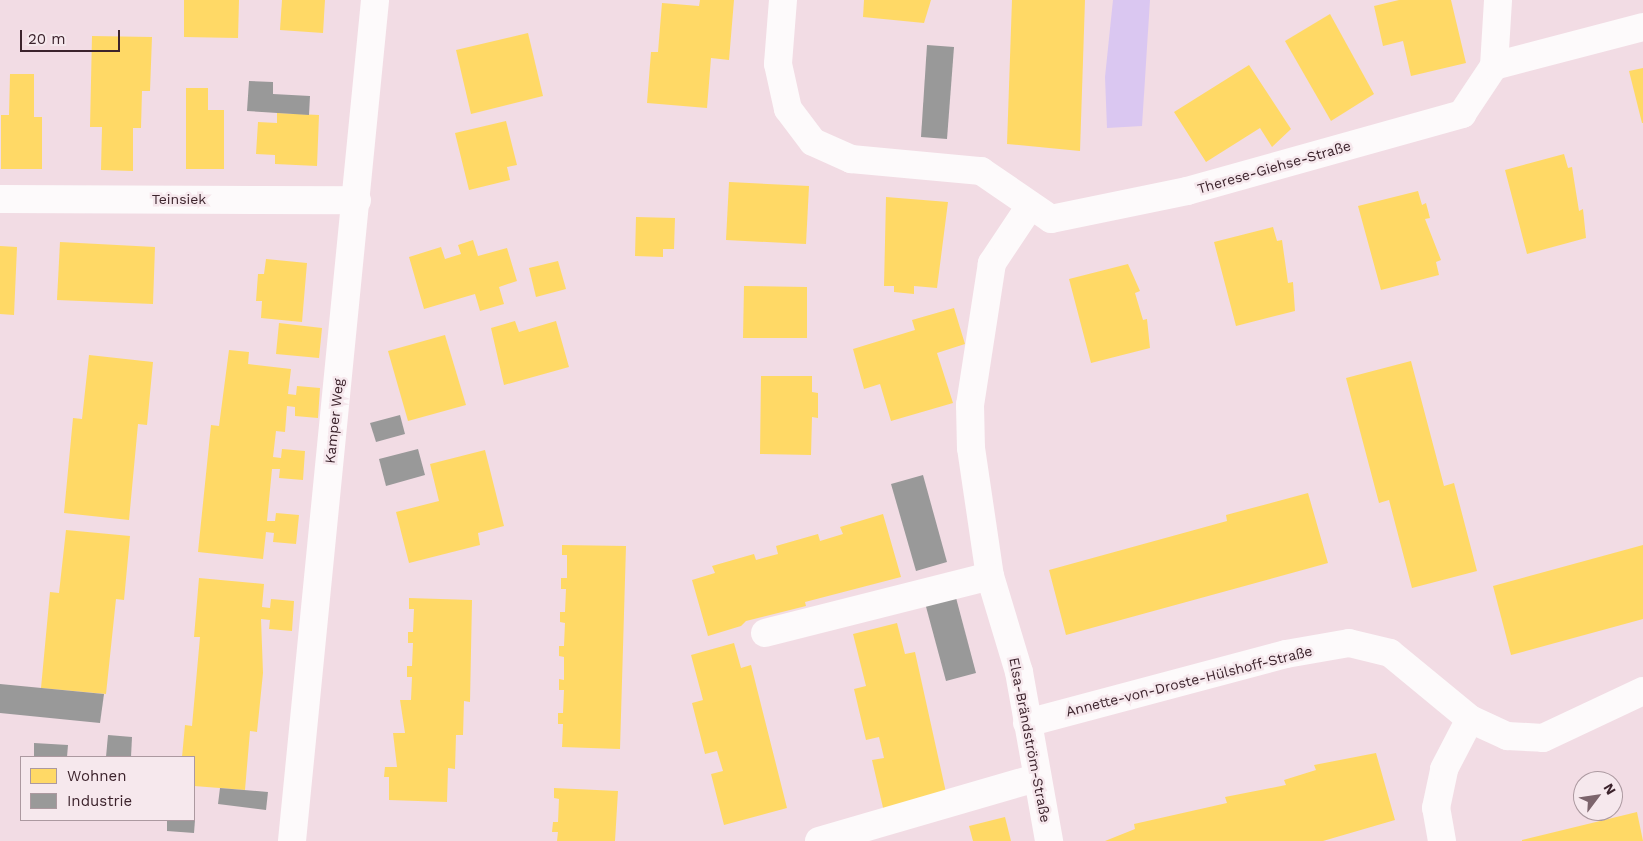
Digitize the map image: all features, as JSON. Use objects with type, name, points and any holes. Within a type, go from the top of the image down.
[{"type":"street","name":"Kamper Weg","points":[[292,841],[357,200],[375,0]]},
{"type":"street","name":"Therese-Giehse-Straße","points":[[784,0],[778,64],[788,109],[813,142],[851,159],[981,171],[1051,219],[1120,208],[1462,114],[1494,66]]},
{"type":"street","points":[[1498,0],[1494,66],[1643,27]]},
{"type":"street","name":"Teinsiek","points":[[0,198],[357,200]]},
{"type":"street","name":"Elsa-Brändström-Straße","points":[[1030,206],[992,263],[970,404],[971,448],[990,576],[1020,672],[1036,778],[1049,841]]},
{"type":"street","points":[[765,633],[990,576]]},
{"type":"street","name":"Annette-von-Droste-Hülshoff-Straße","points":[[1027,723],[1286,654],[1349,644],[1390,653],[1470,719],[1508,736],[1543,738],[1643,691]]},
{"type":"street","points":[[1442,841],[1436,808],[1444,769],[1470,719]]},
{"type":"street","points":[[819,841],[1036,778]]},
{"type":"shaded area","points":[[1113,0],[1150,0],[1142,126],[1107,128],[1105,77]]},
{"type":"building: Wohnen","points":[[184,0],[239,0],[238,38],[184,37]]},
{"type":"building: Wohnen","points":[[282,0],[325,0],[323,33],[280,30]]},
{"type":"building: Wohnen","points":[[700,0],[734,0],[729,60],[711,58],[707,108],[647,103],[651,52],[658,52],[662,3],[699,6]]},
{"type":"building: Wohnen","points":[[864,0],[931,0],[924,23],[863,17]]},
{"type":"building: Wohnen","points":[[1012,0],[1085,0],[1080,151],[1007,144]]},
{"type":"building: Wohnen","points":[[1399,0],[1451,0],[1466,63],[1411,76],[1403,41],[1383,46],[1374,6]]},
{"type":"building: Wohnen","points":[[1330,14],[1374,94],[1331,121],[1285,41]]},
{"type":"building: Wohnen","points":[[528,33],[543,96],[471,114],[456,50]]},
{"type":"building: Wohnen","points":[[92,36],[152,37],[150,91],[142,91],[141,128],[133,128],[133,171],[101,170],[102,127],[90,127]]},
{"type":"building: Wohnen","points":[[1249,65],[1291,129],[1272,147],[1260,128],[1206,162],[1174,112]]},
{"type":"building: Wohnen","points":[[1643,68],[1643,123],[1642,123],[1629,71]]},
{"type":"building: Wohnen","points":[[10,74],[34,74],[34,117],[42,117],[42,169],[1,169],[1,115],[9,115]]},
{"type":"building: Wohnen","points":[[186,88],[208,88],[208,110],[224,110],[224,169],[186,169]]},
{"type":"building: Wohnen","points":[[277,113],[319,115],[317,166],[275,164],[275,155],[256,154],[258,122],[277,123]]},
{"type":"building: Wohnen","points":[[506,121],[517,165],[507,167],[510,180],[469,190],[455,133]]},
{"type":"building: Wohnen","points":[[1564,154],[1568,168],[1572,167],[1579,211],[1583,209],[1586,238],[1527,254],[1505,170]]},
{"type":"building: Wohnen","points":[[729,182],[809,186],[806,244],[726,240]]},
{"type":"building: Wohnen","points":[[1418,191],[1422,205],[1426,203],[1430,218],[1425,219],[1441,260],[1436,262],[1439,275],[1381,290],[1358,206]]},
{"type":"building: Wohnen","points":[[886,197],[948,202],[937,288],[914,286],[914,294],[894,292],[894,286],[884,286]]},
{"type":"building: Wohnen","points":[[636,217],[675,218],[674,249],[663,249],[663,257],[635,256]]},
{"type":"building: Wohnen","points":[[1273,227],[1277,241],[1282,240],[1288,283],[1293,282],[1295,311],[1236,326],[1214,242]]},
{"type":"building: Wohnen","points":[[473,240],[478,256],[507,248],[517,281],[499,287],[504,304],[480,311],[475,294],[424,309],[409,257],[441,247],[445,259],[461,254],[458,245]]},
{"type":"building: Wohnen","points":[[60,242],[155,247],[153,304],[57,300]]},
{"type":"building: Wohnen","points":[[0,246],[17,247],[14,315],[0,314]]},
{"type":"building: Wohnen","points":[[266,259],[307,263],[302,322],[261,318],[262,301],[256,301],[258,274],[264,274]]},
{"type":"building: Wohnen","points":[[558,261],[566,289],[536,297],[529,268]]},
{"type":"building: Wohnen","points":[[1128,264],[1140,291],[1135,293],[1143,320],[1147,319],[1150,348],[1091,363],[1069,279]]},
{"type":"building: Wohnen","points":[[744,286],[807,287],[807,338],[743,338]]},
{"type":"building: Wohnen","points":[[954,308],[965,344],[937,353],[953,403],[891,421],[880,384],[864,389],[853,349],[915,330],[912,320]]},
{"type":"building: Wohnen","points":[[515,321],[519,332],[556,321],[569,367],[504,385],[491,328]]},
{"type":"building: Wohnen","points":[[279,323],[322,328],[319,358],[276,354]]},
{"type":"building: Wohnen","points":[[445,335],[466,405],[408,421],[388,351]]},
{"type":"building: Wohnen","points":[[229,350],[249,352],[248,364],[291,369],[288,394],[296,395],[297,386],[320,388],[318,418],[295,416],[295,407],[287,406],[285,432],[276,431],[273,457],[281,458],[282,449],[305,451],[303,480],[279,478],[280,469],[272,469],[267,521],[275,521],[276,513],[299,515],[296,544],[273,542],[274,533],[266,532],[263,559],[198,552],[211,425],[219,426]]},
{"type":"building: Wohnen","points":[[89,355],[153,362],[147,425],[138,424],[129,520],[64,513],[73,418],[82,419]]},
{"type":"building: Wohnen","points":[[1411,361],[1444,486],[1454,483],[1477,571],[1412,588],[1389,500],[1379,503],[1346,378]]},
{"type":"building: Wohnen","points":[[761,376],[812,376],[812,392],[818,393],[818,418],[812,417],[811,455],[760,454]]},
{"type":"building: Wohnen","points":[[485,450],[504,526],[478,533],[480,545],[409,563],[396,512],[439,501],[430,464]]},
{"type":"building: Wohnen","points":[[1308,493],[1328,563],[1066,635],[1049,570],[1227,521],[1226,515]]},
{"type":"building: Wohnen","points":[[883,514],[901,577],[805,602],[806,606],[746,621],[741,626],[708,636],[692,580],[715,573],[712,566],[754,554],[756,560],[778,554],[776,546],[818,534],[820,541],[843,534],[840,527]]},
{"type":"building: Wohnen","points":[[66,530],[130,536],[124,600],[116,599],[106,694],[41,688],[50,592],[59,593]]},
{"type":"building: Wohnen","points":[[562,545],[626,546],[620,749],[562,747],[563,724],[558,724],[558,713],[563,713],[564,690],[559,690],[559,679],[564,680],[564,657],[559,656],[559,646],[564,646],[565,623],[560,622],[560,612],[565,612],[566,589],[561,589],[561,578],[567,578],[567,555],[562,555]]},
{"type":"building: Wohnen","points":[[1643,545],[1643,619],[1511,655],[1493,586]]},
{"type":"building: Wohnen","points":[[199,578],[264,584],[262,607],[270,608],[271,599],[294,601],[292,631],[269,629],[270,620],[261,619],[263,673],[257,732],[250,731],[245,790],[195,786],[195,756],[182,756],[185,725],[192,726],[200,637],[194,637]]},
{"type":"building: Wohnen","points":[[409,598],[472,600],[470,702],[464,701],[463,735],[456,735],[455,769],[448,768],[447,802],[389,800],[389,777],[384,777],[385,767],[397,767],[393,733],[405,733],[400,700],[411,700],[412,677],[407,677],[407,666],[412,666],[413,643],[408,643],[408,632],[413,632],[414,609],[409,609]]},
{"type":"building: Wohnen","points":[[897,623],[905,654],[915,652],[947,797],[884,812],[872,760],[884,758],[879,737],[866,740],[854,689],[866,686],[853,634]]},
{"type":"building: Wohnen","points":[[734,643],[741,668],[751,665],[787,808],[724,825],[711,774],[723,771],[717,751],[705,754],[692,703],[703,700],[691,655]]},
{"type":"building: Wohnen","points":[[1376,753],[1395,820],[1323,841],[1105,841],[1135,829],[1134,824],[1227,803],[1225,797],[1286,785],[1284,780],[1316,770],[1314,765]]},
{"type":"building: Wohnen","points":[[554,788],[618,791],[615,841],[557,841],[558,832],[552,832],[553,822],[558,822],[559,799],[554,798]]},
{"type":"building: Wohnen","points":[[1637,812],[1643,841],[1522,841],[1600,821],[1623,821],[1623,815]]},
{"type":"building: Wohnen","points":[[1005,817],[1011,841],[973,841],[969,826]]},
{"type":"building: Industrie","points":[[927,45],[954,47],[947,139],[921,137]]},
{"type":"building: Industrie","points":[[249,81],[273,82],[273,94],[310,96],[309,115],[247,111]]},
{"type":"building: Industrie","points":[[400,415],[405,434],[376,442],[370,423]]},
{"type":"building: Industrie","points":[[418,449],[425,475],[386,486],[379,459]]},
{"type":"building: Industrie","points":[[923,475],[947,562],[916,571],[891,484]]},
{"type":"building: Industrie","points":[[955,594],[976,673],[946,681],[925,603]]},
{"type":"building: Industrie","points":[[0,684],[104,694],[100,723],[0,713]]},
{"type":"building: Industrie","points":[[108,735],[132,737],[131,756],[106,756]]},
{"type":"building: Industrie","points":[[34,743],[68,745],[67,756],[34,756]]},
{"type":"building: Industrie","points":[[220,788],[268,792],[266,810],[218,804]]},
{"type":"building: Industrie","points":[[167,821],[195,821],[194,833],[167,831]]}]
